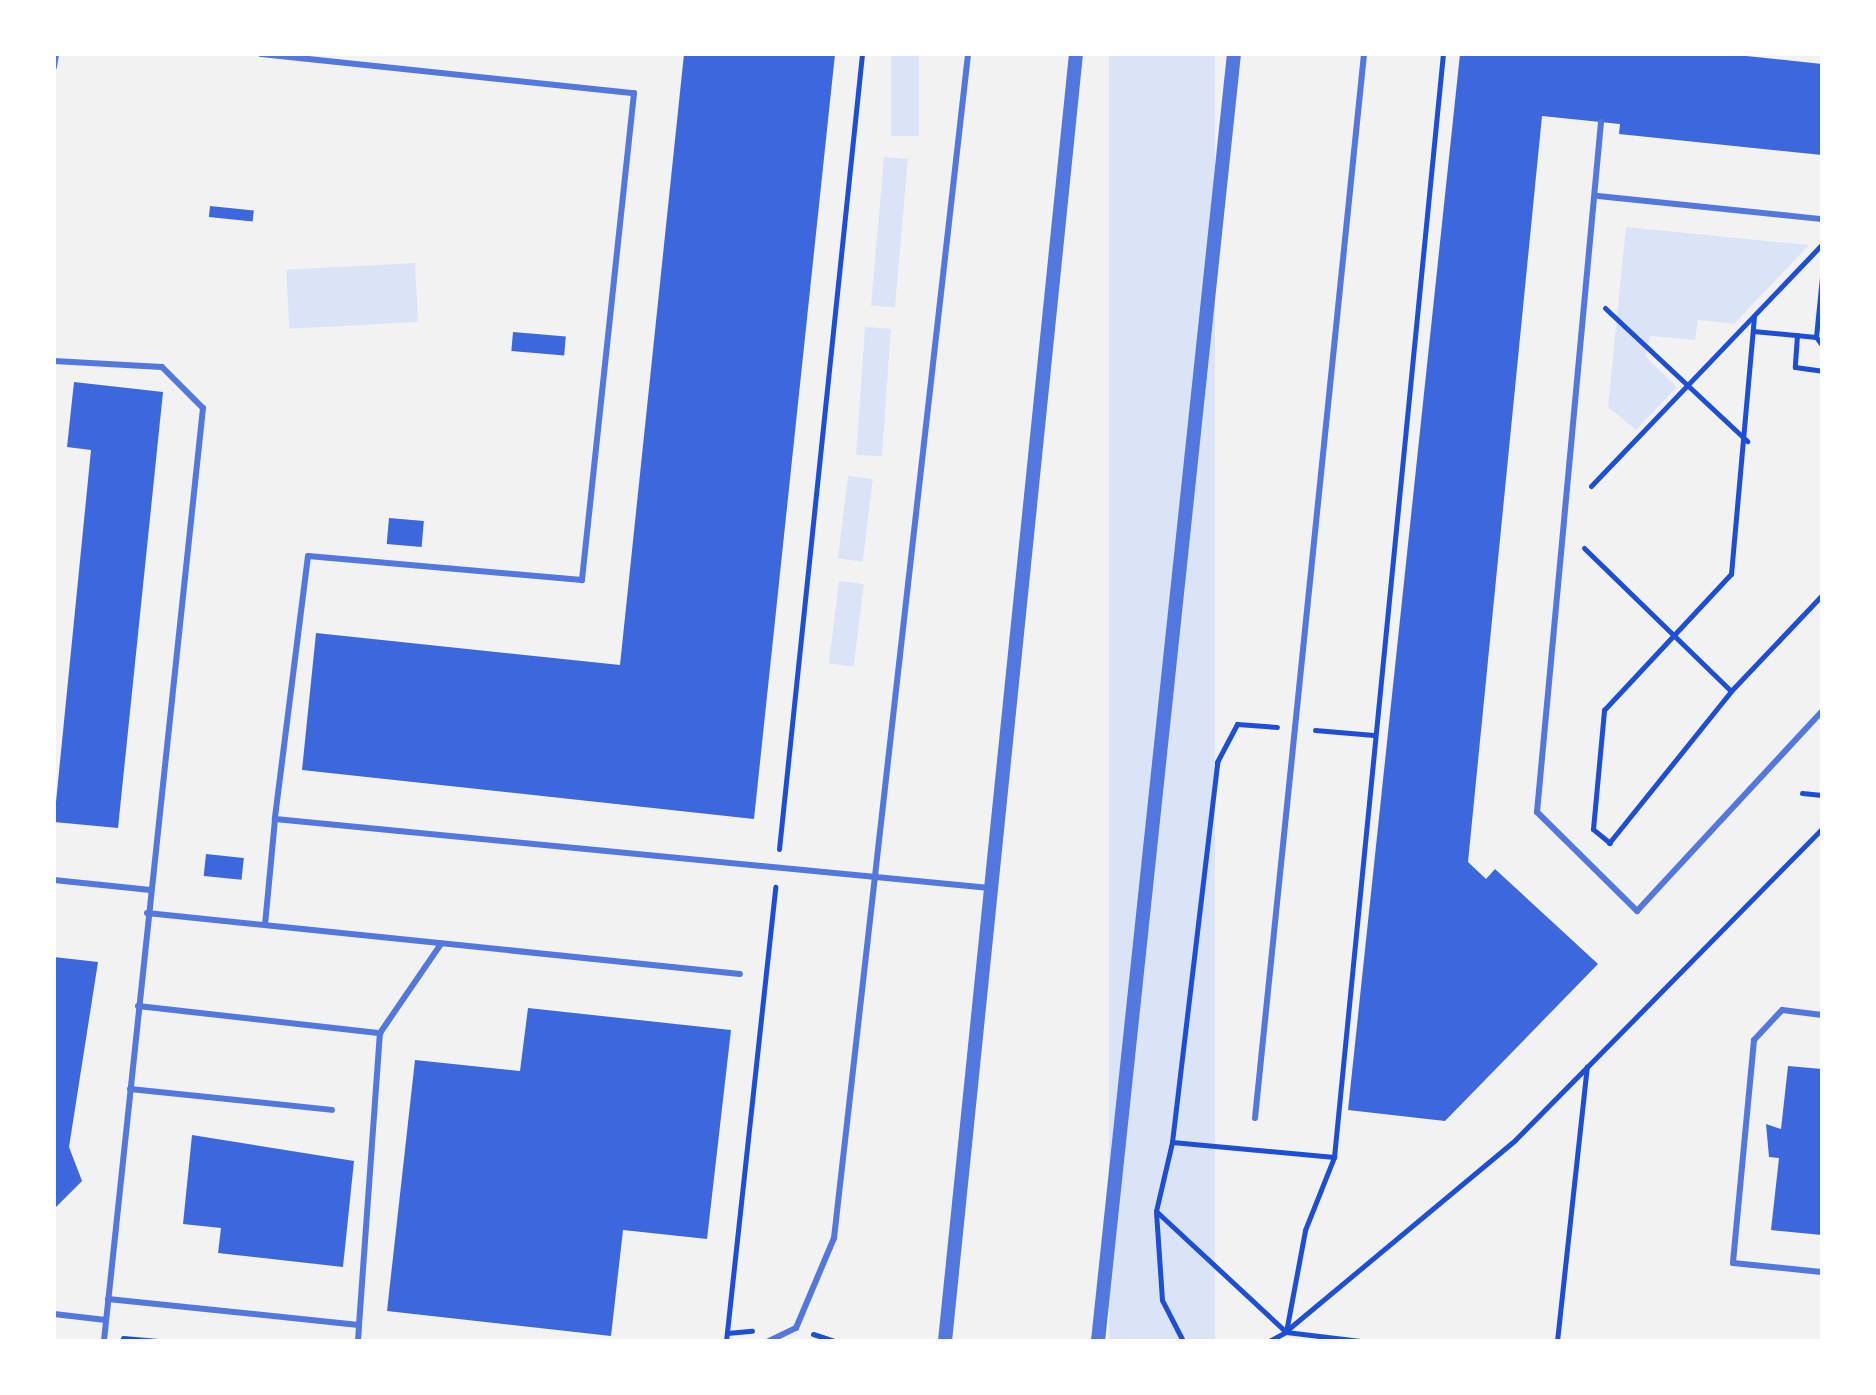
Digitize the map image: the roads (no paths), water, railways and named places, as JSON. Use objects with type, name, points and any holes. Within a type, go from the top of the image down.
[{"type":"street","points":[[945,1341],[1076,54]]},
{"type":"street","points":[[1098,1341],[1234,54]]},
{"type":"lane","points":[[54,67],[56,54]]},
{"type":"lane","points":[[261,54],[634,93],[582,580],[308,556],[265,925]]},
{"type":"lane","points":[[769,1341],[796,1328],[834,1238],[968,54]]},
{"type":"lane","points":[[1255,1118],[1364,54]]},
{"type":"lane","points":[[1601,122],[1589,294],[1537,812],[1637,911],[1822,711]]},
{"type":"lane","points":[[1598,196],[1822,219]]},
{"type":"lane","points":[[54,361],[162,367],[203,408],[147,913],[104,1341]]},
{"type":"lane","points":[[275,819],[992,888]]},
{"type":"lane","points":[[54,880],[150,890]]},
{"type":"lane","points":[[147,913],[740,974]]},
{"type":"lane","points":[[358,1341],[380,1033],[441,944]]},
{"type":"lane","points":[[138,1006],[380,1033]]},
{"type":"lane","points":[[1822,1015],[1782,1010],[1754,1040],[1733,1263],[1822,1272]]},
{"type":"lane","points":[[130,1089],[332,1110]]},
{"type":"lane","points":[[108,1299],[359,1325]]},
{"type":"lane","points":[[54,1314],[106,1320]]}]
